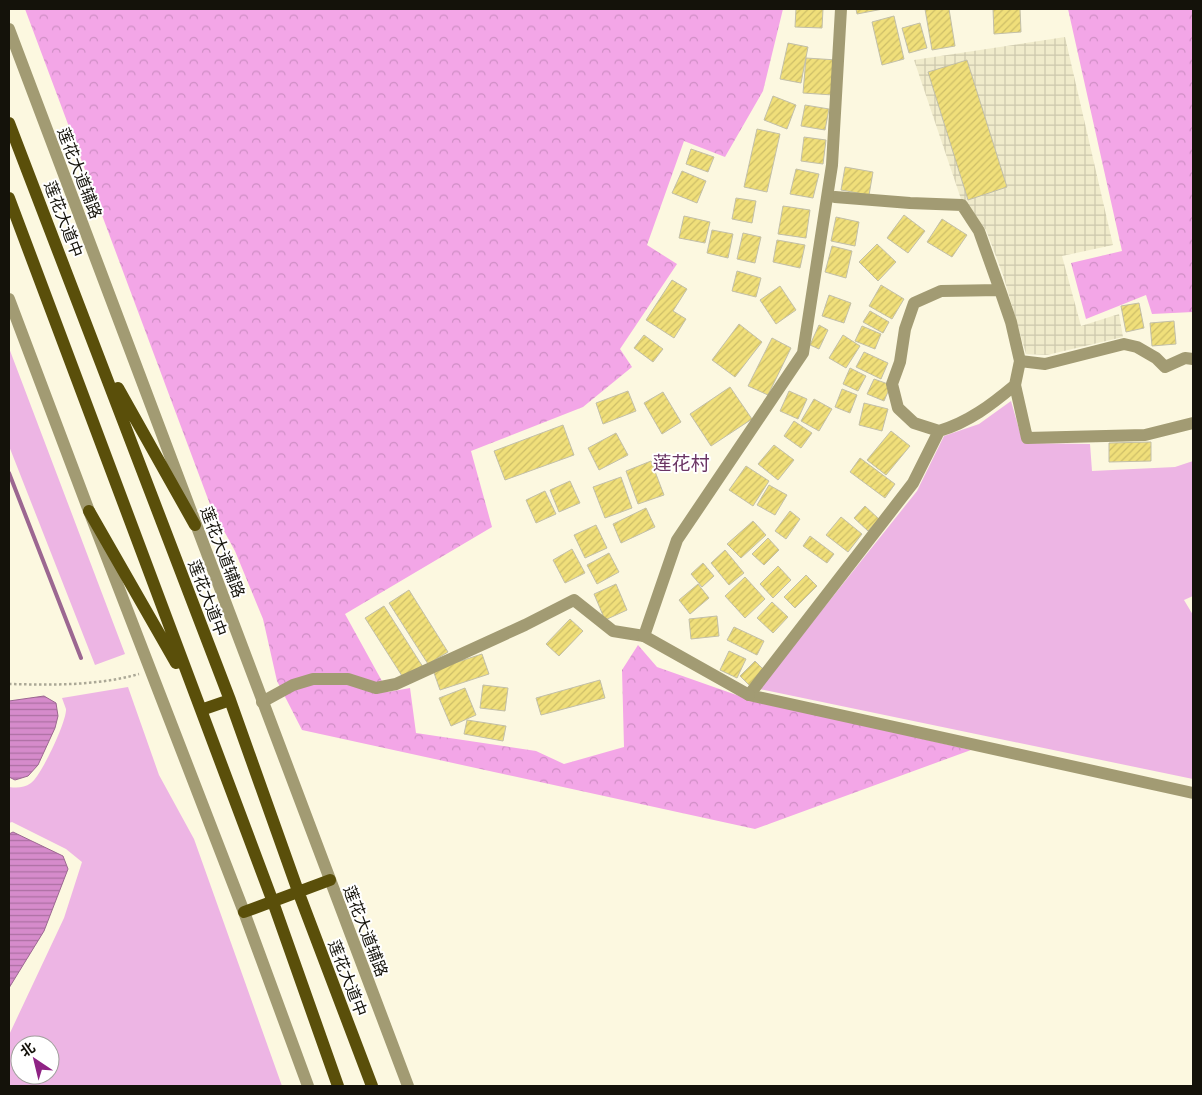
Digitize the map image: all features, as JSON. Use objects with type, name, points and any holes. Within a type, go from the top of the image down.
[{"type":"main road","name":"莲花大道中","points":[[9,123],[230,700],[298,892],[373,1086]]},
{"type":"main road","points":[[9,198],[195,696]]},
{"type":"main road","points":[[97,350],[195,525]]},
{"type":"main road","points":[[89,511],[202,710],[338,1086]]},
{"type":"main road","points":[[202,710],[230,700]]},
{"type":"main road","points":[[244,912],[330,880]]},
{"type":"street","points":[[644,636],[677,540],[803,354],[832,165],[841,9]]},
{"type":"street","name":"莲花大道辅路","points":[[9,29],[408,1086]]},
{"type":"street","points":[[835,197],[962,205],[979,231],[1011,322],[1020,360],[1015,386],[1027,438],[1145,434],[1193,423]]},
{"type":"street","points":[[1000,290],[941,291],[914,303],[905,329],[900,362],[892,384],[898,408],[914,423],[939,431],[958,426],[1015,386]]},
{"type":"street","points":[[9,299],[150,671],[244,912],[308,1086]]},
{"type":"street","points":[[1020,360],[1044,364],[1124,344],[1138,347],[1156,358],[1165,367],[1185,358],[1193,359]]},
{"type":"street","points":[[749,695],[914,483],[939,431]]},
{"type":"street","points":[[262,702],[293,685],[313,679],[348,679],[376,688],[396,684],[574,600],[613,631],[644,636],[749,695],[1193,793]]},
{"type":"path","points":[[9,684],[72,685],[117,680],[150,671]]},
{"type":"shaded area","points":[[1065,37],[1113,245],[1062,256],[1081,326],[1119,314],[1123,337],[1047,355],[1026,354],[1003,275],[986,230],[961,199],[914,60]]},
{"type":"shaded area","points":[[9,348],[125,654],[95,665],[9,446]]},
{"type":"shaded area","points":[[1011,401],[1023,443],[1090,444],[1092,471],[1175,467],[1193,461],[1193,596],[1184,600],[1193,615],[1193,779],[759,689],[917,491],[944,436],[979,424]]},
{"type":"shaded area","points":[[128,687],[159,775],[194,839],[282,1086],[9,1086],[9,1035],[64,918],[82,862],[66,849],[12,822],[9,823],[9,787],[28,785],[41,770],[58,736],[66,709],[62,698]]},
{"type":"shaded area","points":[[44,696],[56,703],[58,716],[55,728],[38,765],[28,776],[15,780],[9,777],[9,701]]},
{"type":"shaded area","points":[[13,832],[63,856],[68,869],[44,931],[9,988],[9,834]]},
{"type":"green space","points":[[25,9],[783,9],[763,91],[725,157],[684,141],[647,245],[677,264],[620,349],[632,367],[583,407],[471,451],[492,527],[345,614],[388,692],[410,688],[416,733],[536,751],[564,764],[624,747],[622,670],[638,645],[657,667],[745,698],[971,750],[755,829],[302,730],[277,681],[263,619],[235,551],[211,507]]},
{"type":"green space","points":[[1068,9],[1193,9],[1193,312],[1152,314],[1146,295],[1086,319],[1071,263],[1122,251]]},
{"type":"building","points":[[796,9],[823,9],[822,28],[795,27]]},
{"type":"building","points":[[856,9],[883,9],[857,14]]},
{"type":"building","points":[[925,9],[949,9],[955,46],[932,50]]},
{"type":"building","points":[[993,9],[1020,9],[1021,32],[994,34]]},
{"type":"building","points":[[894,16],[904,59],[882,65],[872,22]]},
{"type":"building","points":[[920,23],[927,48],[909,53],[902,28]]},
{"type":"building","points":[[788,43],[808,47],[801,83],[780,79]]},
{"type":"building","points":[[806,58],[837,60],[833,95],[803,93]]},
{"type":"building","points":[[967,60],[1007,187],[968,200],[928,72]]},
{"type":"building","points":[[773,96],[796,105],[787,129],[764,120]]},
{"type":"building","points":[[805,105],[829,109],[825,130],[801,126]]},
{"type":"building","points":[[757,129],[780,134],[767,192],[744,187]]},
{"type":"building","points":[[804,137],[826,140],[823,164],[801,161]]},
{"type":"building","points":[[691,149],[714,157],[708,172],[686,164]]},
{"type":"building","points":[[845,167],[873,172],[869,195],[841,190]]},
{"type":"building","points":[[796,169],[819,174],[813,198],[790,194]]},
{"type":"building","points":[[682,171],[706,181],[697,203],[672,193]]},
{"type":"building","points":[[736,198],[756,201],[752,223],[732,219]]},
{"type":"building","points":[[783,206],[810,210],[806,238],[778,234]]},
{"type":"building","points":[[904,215],[925,231],[908,253],[887,238]]},
{"type":"building","points":[[684,216],[710,222],[705,243],[679,238]]},
{"type":"building","points":[[836,217],[859,222],[855,246],[831,241]]},
{"type":"building","points":[[942,219],[967,235],[952,257],[927,242]]},
{"type":"building","points":[[712,230],[733,234],[728,258],[707,253]]},
{"type":"building","points":[[743,233],[761,237],[755,263],[737,259]]},
{"type":"building","points":[[777,240],[805,245],[800,268],[773,262]]},
{"type":"building","points":[[877,244],[896,262],[878,281],[859,262]]},
{"type":"building","points":[[832,246],[852,251],[846,278],[825,272]]},
{"type":"building","points":[[737,271],[761,278],[756,297],[732,291]]},
{"type":"building","points":[[672,280],[687,289],[673,311],[686,319],[674,338],[646,320]]},
{"type":"building","points":[[881,285],[904,299],[892,319],[869,306]]},
{"type":"building","points":[[780,286],[796,310],[776,324],[760,300]]},
{"type":"building","points":[[829,295],[851,303],[844,323],[822,316]]},
{"type":"building","points":[[1139,303],[1144,328],[1126,332],[1121,306]]},
{"type":"building","points":[[870,311],[889,322],[883,333],[863,322]]},
{"type":"building","points":[[1174,321],[1176,344],[1152,346],[1150,323]]},
{"type":"building","points":[[739,324],[762,342],[735,377],[712,360]]},
{"type":"building","points":[[819,325],[828,330],[819,349],[810,345]]},
{"type":"building","points":[[862,326],[881,334],[875,349],[855,341]]},
{"type":"building","points":[[644,335],[663,349],[653,362],[634,348]]},
{"type":"building","points":[[843,335],[860,346],[846,368],[829,358]]},
{"type":"building","points":[[772,338],[791,348],[768,395],[748,386]]},
{"type":"building","points":[[864,352],[888,363],[881,379],[856,367]]},
{"type":"building","points":[[850,368],[866,376],[858,391],[843,384]]},
{"type":"building","points":[[874,379],[891,385],[884,401],[867,394]]},
{"type":"building","points":[[730,387],[752,419],[711,446],[690,414]]},
{"type":"building","points":[[842,389],[857,395],[850,413],[835,407]]},
{"type":"building","points":[[628,391],[636,411],[603,424],[596,403]]},
{"type":"building","points":[[789,391],[807,399],[798,419],[780,411]]},
{"type":"building","points":[[663,392],[681,422],[662,434],[644,403]]},
{"type":"building","points":[[814,399],[832,409],[819,431],[801,421]]},
{"type":"building","points":[[864,403],[888,409],[882,431],[859,425]]},
{"type":"building","points":[[794,421],[812,433],[801,448],[784,436]]},
{"type":"building","points":[[563,425],[574,455],[505,480],[494,451]]},
{"type":"building","points":[[891,431],[910,446],[886,475],[867,460]]},
{"type":"building","points":[[616,433],[628,455],[599,470],[588,448]]},
{"type":"building","points":[[1151,442],[1151,461],[1109,462],[1109,443]]},
{"type":"building","points":[[774,445],[794,460],[778,480],[758,464]]},
{"type":"building","points":[[860,458],[895,484],[885,498],[850,472]]},
{"type":"building","points":[[651,461],[664,495],[638,504],[626,471]]},
{"type":"building","points":[[746,466],[769,481],[753,506],[729,490]]},
{"type":"building","points":[[621,477],[632,508],[605,518],[593,487]]},
{"type":"building","points":[[570,481],[580,503],[559,512],[550,490]]},
{"type":"building","points":[[769,485],[787,495],[775,515],[757,505]]},
{"type":"building","points":[[545,491],[556,514],[536,523],[526,500]]},
{"type":"building","points":[[865,506],[879,519],[868,531],[854,518]]},
{"type":"building","points":[[646,508],[655,527],[621,543],[613,524]]},
{"type":"building","points":[[790,511],[800,519],[786,539],[775,531]]},
{"type":"building","points":[[841,517],[862,534],[848,552],[826,535]]},
{"type":"building","points":[[753,521],[766,535],[741,558],[727,544]]},
{"type":"building","points":[[596,525],[607,548],[585,558],[574,535]]},
{"type":"building","points":[[810,536],[834,554],[827,563],[803,546]]},
{"type":"building","points":[[768,538],[779,550],[764,565],[752,554]]},
{"type":"building","points":[[572,549],[585,573],[565,583],[553,560]]},
{"type":"building","points":[[725,550],[744,573],[729,585],[711,563]]},
{"type":"building","points":[[609,553],[619,572],[597,584],[587,565]]},
{"type":"building","points":[[703,563],[714,576],[702,587],[691,574]]},
{"type":"building","points":[[778,566],[791,580],[773,598],[760,584]]},
{"type":"building","points":[[806,575],[817,586],[795,608],[784,597]]},
{"type":"building","points":[[745,577],[765,599],[745,618],[725,596]]},
{"type":"building","points":[[616,584],[627,610],[605,620],[594,594]]},
{"type":"building","points":[[698,584],[709,598],[690,614],[679,600]]},
{"type":"building","points":[[409,590],[448,652],[428,664],[389,603]]},
{"type":"building","points":[[772,602],[788,617],[773,633],[757,618]]},
{"type":"building","points":[[384,606],[423,667],[404,679],[365,618]]},
{"type":"building","points":[[717,616],[719,636],[691,639],[689,619]]},
{"type":"building","points":[[570,619],[583,631],[559,656],[546,644]]},
{"type":"building","points":[[734,627],[764,641],[757,655],[727,640]]},
{"type":"building","points":[[729,651],[746,659],[737,678],[720,670]]},
{"type":"building","points":[[482,654],[489,674],[440,690],[433,670]]},
{"type":"building","points":[[755,661],[765,671],[750,686],[740,676]]},
{"type":"building","points":[[600,680],[605,698],[541,715],[536,698]]},
{"type":"building","points":[[483,685],[508,688],[505,711],[480,708]]},
{"type":"building","points":[[465,688],[476,715],[451,726],[439,698]]},
{"type":"building","points":[[467,720],[506,726],[503,741],[464,734]]},
{"type":"waterway","points":[[9,473],[81,658]]},
{"type":"district","name":"莲花村","points":[[681,463]]}]
